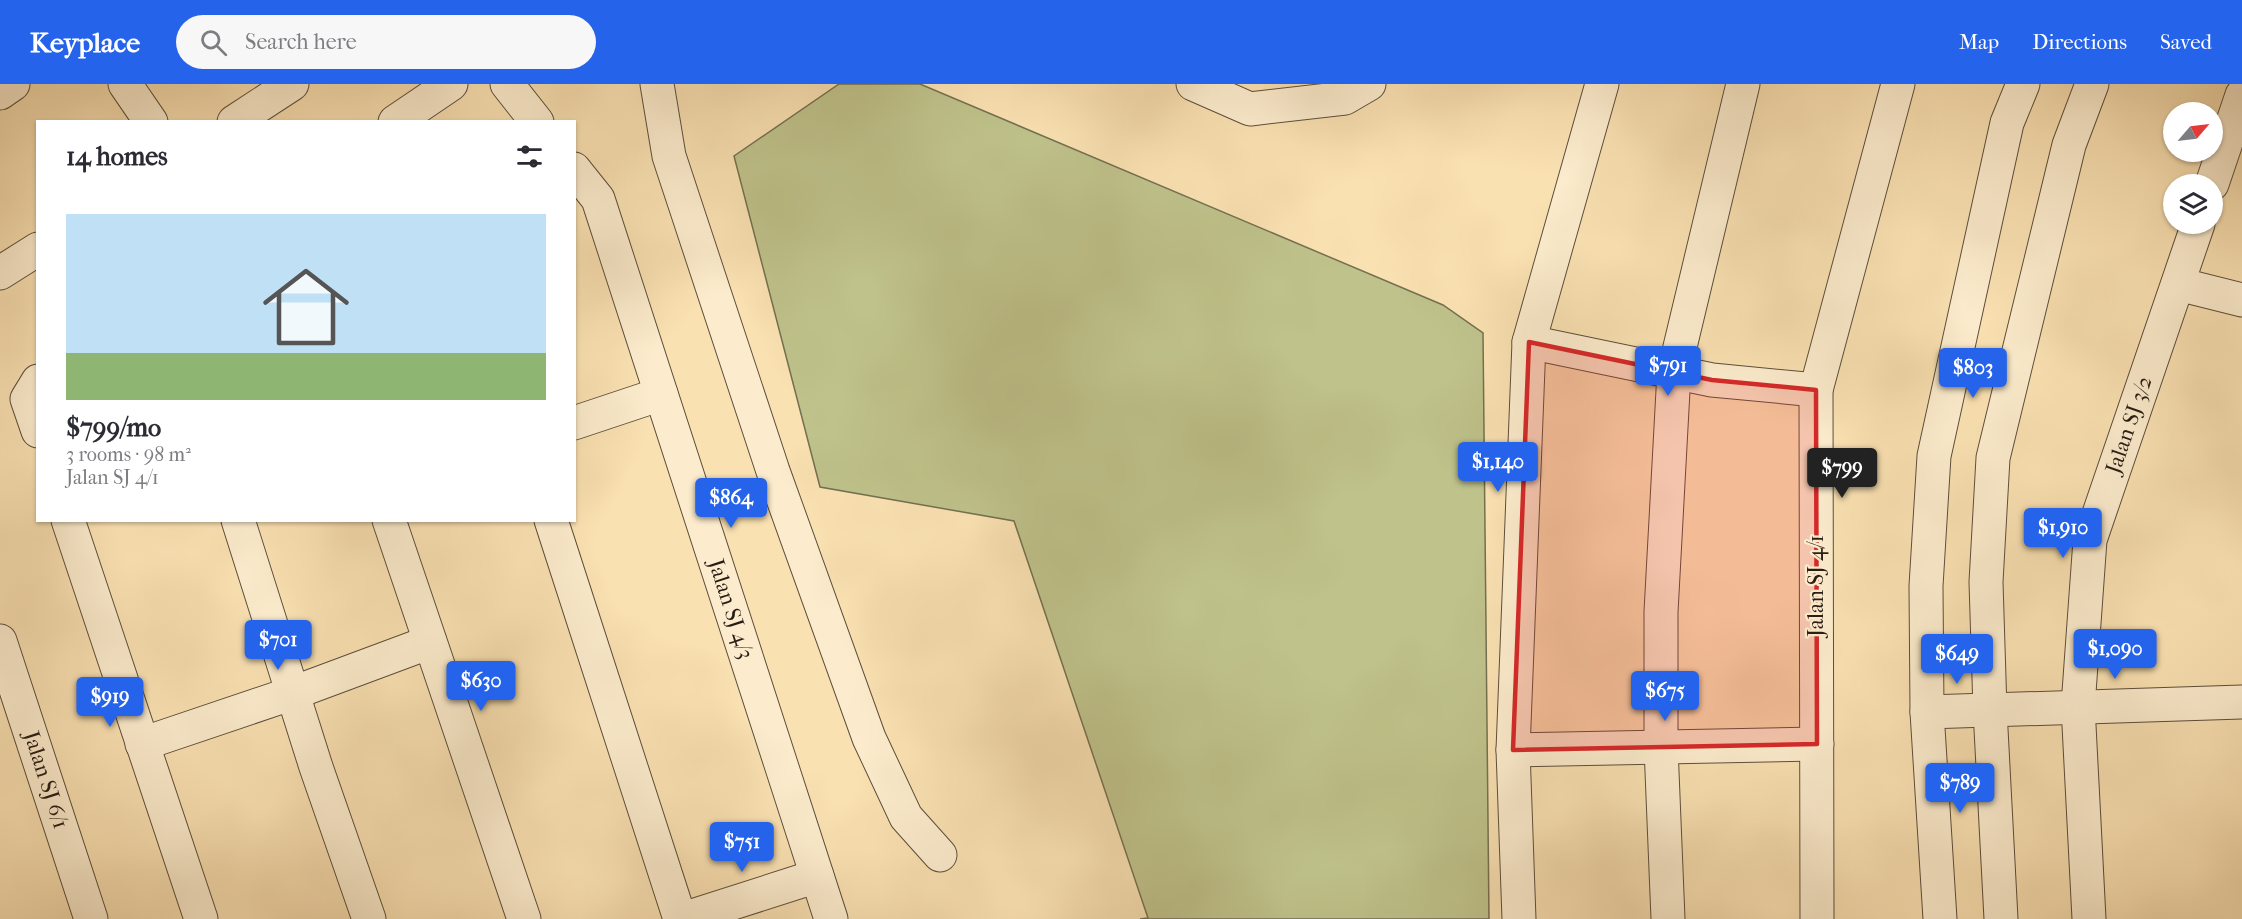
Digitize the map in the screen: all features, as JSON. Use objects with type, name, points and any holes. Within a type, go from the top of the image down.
[{"type":"street","points":[[0,93],[14,84]]},
{"type":"street","points":[[125,84],[150,120]]},
{"type":"street","points":[[237,120],[292,84]]},
{"type":"street","points":[[398,120],[452,84]]},
{"type":"street","points":[[507,84],[535,120]]},
{"type":"street","points":[[657,84],[669,156],[773,471],[869,738],[906,817],[940,855]]},
{"type":"street","points":[[1193,84],[1250,109],[1345,98],[1369,84]]},
{"type":"street","points":[[1520,919],[1513,750],[1529,342],[1602,84]]},
{"type":"street","points":[[1668,919],[1661,747],[1661,612],[1674,372],[1743,84]]},
{"type":"street","name":"Jalan SJ 4/1","points":[[1817,919],[1816,390],[1898,84]]},
{"type":"street","points":[[1940,919],[1927,712],[1926,586],[1934,456],[2007,123],[2023,84]]},
{"type":"street","points":[[2001,919],[1986,582],[1993,458],[2069,145],[2092,84]]},
{"type":"street","points":[[2215,174],[2242,95]]},
{"type":"street","name":"Jalan SJ 4/3","points":[[576,172],[598,199],[831,919]]},
{"type":"street","name":"Jalan SJ 3/2","points":[[2089,919],[2078,706],[2090,540],[2195,234]]},
{"type":"street","points":[[0,273],[36,250]]},
{"type":"street","points":[[2178,284],[2242,300]]},
{"type":"street","points":[[1529,342],[1712,380],[1816,390]]},
{"type":"street","points":[[36,384],[27,399],[36,424]]},
{"type":"street","points":[[576,422],[661,394]]},
{"type":"street","points":[[69,522],[201,919]]},
{"type":"street","points":[[239,522],[316,767],[369,919]]},
{"type":"street","points":[[390,522],[524,919]]},
{"type":"street","points":[[552,522],[682,919],[817,876]]},
{"type":"street","name":"Jalan SJ 6/1","points":[[0,641],[92,919]]},
{"type":"street","points":[[142,744],[293,693],[430,642]]},
{"type":"street","points":[[1927,712],[2242,702]]},
{"type":"street","points":[[1513,750],[1817,744]]},
{"type":"highlighted area","points":[[1529,342],[1712,380],[1816,390],[1817,744],[1513,750]]},
{"type":"green space","points":[[839,84],[920,84],[1443,305],[1483,333],[1489,919],[1140,919],[1148,918],[1014,521],[820,487],[734,156]]}]
